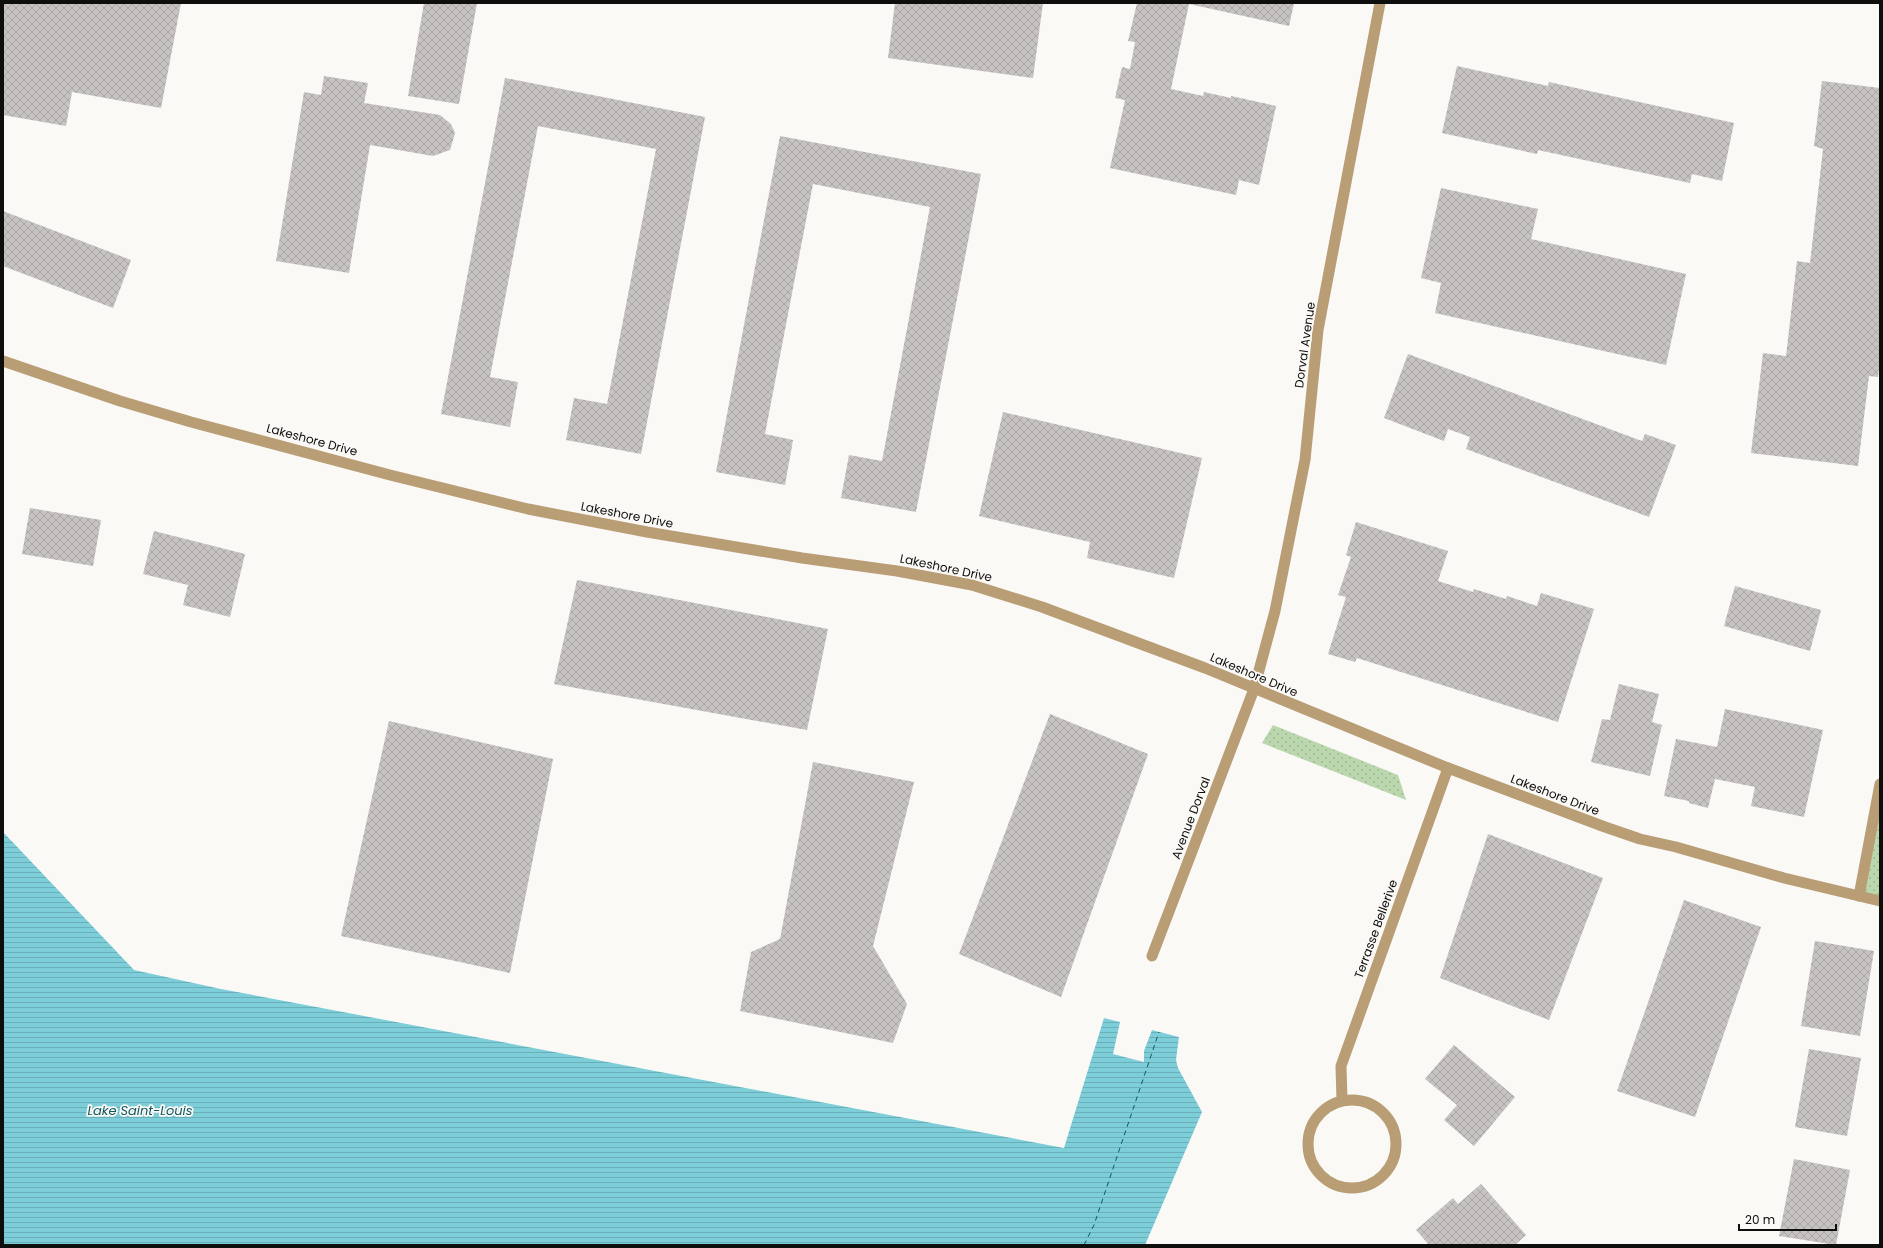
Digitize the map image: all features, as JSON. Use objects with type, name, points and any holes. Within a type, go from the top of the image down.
[{"type":"street","name":"Dorval Avenue","points":[[1254,689],[1275,611],[1305,460],[1318,330],[1380,3]]},
{"type":"street","name":"Lakeshore Drive","points":[[3,361],[120,401],[191,422],[390,475],[528,509],[647,532],[794,557],[897,571],[972,585],[1097,627],[1205,668],[1448,768],[1640,839],[1676,847],[1784,878],[1880,901]]},
{"type":"street","name":"Avenue Dorval","points":[[1152,956],[1254,689]]},
{"type":"street","name":"Terrasse Bellerive","points":[[1342,1101],[1341,1066],[1448,768]]},
{"type":"street","points":[[1859,896],[1880,784]]},
{"type":"street","points":[[1357,1100],[1371,1104],[1382,1112],[1391,1124],[1396,1138],[1396,1152],[1391,1165],[1382,1177],[1370,1185],[1356,1188],[1342,1187],[1329,1182],[1317,1172],[1310,1159],[1308,1144],[1310,1130],[1318,1117],[1328,1107],[1342,1101],[1357,1100]]},
{"type":"green space","points":[[1273,725],[1398,775],[1406,800],[1262,743]]},
{"type":"green space","points":[[1880,784],[1880,900],[1859,896]]},
{"type":"water","name":"Lake Saint-Louis","points":[[3,832],[134,970],[221,989],[1064,1148],[1104,1018],[1120,1022],[1113,1054],[1144,1062],[1144,1051],[1152,1030],[1179,1037],[1176,1060],[1178,1068],[1202,1112],[1145,1245],[3,1245]]},
{"type":"building","points":[[3,3],[181,3],[161,108],[72,92],[66,126],[3,115]]},
{"type":"building","points":[[424,3],[477,3],[459,104],[408,96]]},
{"type":"building","points":[[895,3],[1043,3],[1033,78],[888,58]]},
{"type":"building","points":[[1137,3],[1294,3],[1289,26],[1189,4],[1171,89],[1203,96],[1204,92],[1231,98],[1231,96],[1276,106],[1259,185],[1239,180],[1236,195],[1110,168],[1125,100],[1115,98],[1122,67],[1130,69],[1135,42],[1128,41]]},
{"type":"building","points":[[1457,66],[1548,86],[1549,82],[1734,123],[1722,181],[1692,174],[1690,183],[1538,150],[1537,154],[1442,133]]},
{"type":"building","points":[[324,76],[368,83],[364,103],[440,115],[451,124],[455,133],[450,150],[433,156],[370,145],[349,273],[276,261],[304,92],[321,95]]},
{"type":"building","points":[[505,78],[705,117],[641,454],[566,440],[574,398],[607,404],[656,149],[538,126],[490,377],[518,382],[510,427],[441,414]]},
{"type":"building","points":[[1822,81],[1880,88],[1880,361],[1878,377],[1869,376],[1858,466],[1751,453],[1763,353],[1786,356],[1797,261],[1810,263],[1823,149],[1814,146]]},
{"type":"building","points":[[780,136],[981,174],[916,512],[841,498],[849,455],[882,461],[930,207],[813,184],[765,434],[793,440],[785,485],[716,472]]},
{"type":"building","points":[[1441,188],[1538,209],[1531,239],[1686,274],[1666,365],[1435,313],[1441,283],[1421,278]]},
{"type":"building","points":[[3,211],[131,260],[113,308],[3,266]]},
{"type":"building","points":[[1408,354],[1642,441],[1645,434],[1676,445],[1649,517],[1466,449],[1470,437],[1448,429],[1444,441],[1384,418]]},
{"type":"building","points":[[1003,412],[1202,458],[1174,578],[1087,558],[1090,542],[979,516]]},
{"type":"building","points":[[30,508],[101,520],[93,566],[22,554]]},
{"type":"building","points":[[1356,522],[1448,551],[1438,581],[1473,592],[1474,589],[1506,599],[1507,596],[1537,606],[1541,593],[1594,609],[1558,722],[1357,658],[1355,662],[1328,654],[1346,597],[1338,595],[1351,557],[1346,555]]},
{"type":"building","points":[[154,531],[245,554],[230,617],[183,605],[188,585],[143,574]]},
{"type":"building","points":[[577,580],[828,629],[807,730],[554,684]]},
{"type":"building","points":[[1735,586],[1821,610],[1810,651],[1724,626]]},
{"type":"building","points":[[1619,684],[1659,694],[1652,722],[1662,725],[1650,776],[1591,762],[1602,719],[1610,720]]},
{"type":"building","points":[[1725,709],[1823,730],[1804,817],[1751,806],[1755,787],[1715,779],[1708,808],[1689,803],[1689,801],[1664,796],[1676,739],[1717,747]]},
{"type":"building","points":[[1050,714],[1148,754],[1061,997],[959,954]]},
{"type":"building","points":[[389,721],[553,759],[510,973],[341,936]]},
{"type":"building","points":[[813,762],[914,782],[873,946],[907,1004],[893,1043],[740,1011],[751,952],[780,939]]},
{"type":"building","points":[[1488,834],[1603,878],[1549,1020],[1440,978]]},
{"type":"building","points":[[1684,900],[1761,927],[1695,1117],[1617,1091]]},
{"type":"building","points":[[1815,941],[1874,951],[1860,1036],[1801,1026]]},
{"type":"building","points":[[1454,1045],[1515,1097],[1474,1146],[1444,1120],[1457,1105],[1425,1079]]},
{"type":"building","points":[[1809,1049],[1861,1058],[1847,1136],[1795,1127]]},
{"type":"building","points":[[1794,1159],[1850,1170],[1836,1245],[1779,1236]]},
{"type":"building","points":[[1481,1184],[1526,1235],[1515,1245],[1429,1245],[1416,1230],[1453,1198],[1458,1204]]},
{"type":"ferry route","points":[[1084,1245],[1094,1225],[1159,1032]]}]
